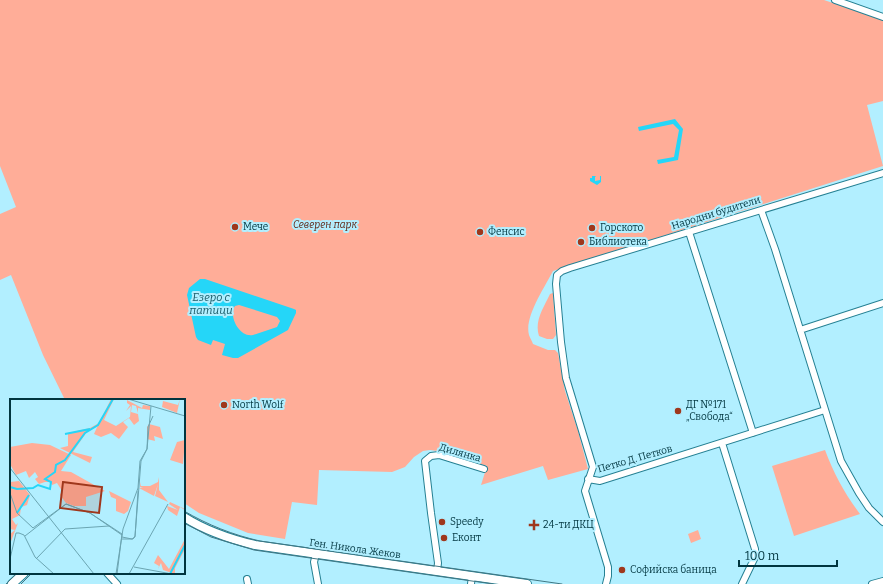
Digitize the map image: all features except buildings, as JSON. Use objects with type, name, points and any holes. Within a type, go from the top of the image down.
[{"type":"street","points":[[835,0],[883,17]]},
{"type":"street","name":"Народни будители","points":[[588,479],[592,467],[566,378],[561,342],[556,284],[557,275],[570,268],[883,173]]},
{"type":"street","points":[[761,210],[841,461],[848,476],[869,508],[883,522]]},
{"type":"street","points":[[689,232],[753,433]]},
{"type":"street","points":[[800,330],[883,303]]},
{"type":"street","name":"Петко Д. Петков","points":[[606,584],[608,567],[584,491],[588,479],[600,481],[825,410]]},
{"type":"street","points":[[722,443],[755,549],[755,557],[742,584]]},
{"type":"street","name":"Дилянка","points":[[437,571],[438,563],[425,461],[431,456],[440,455],[484,470]]},
{"type":"street","name":"Ген. Никола Жеков","points":[[185,518],[213,532],[243,542],[437,571],[471,580],[527,584]]},
{"type":"street","points":[[316,554],[314,562],[318,584]]},
{"type":"street","points":[[17,582],[23,574]]},
{"type":"street","points":[[108,574],[117,584]]},
{"type":"street","points":[[872,584],[883,581]]},
{"type":"green space","name":"Северен парк","points":[[0,0],[824,0],[883,20],[883,101],[867,105],[883,166],[553,271],[532,311],[528,328],[529,335],[533,344],[548,350],[555,350],[558,353],[565,391],[588,469],[548,480],[543,466],[481,485],[487,466],[445,452],[430,450],[423,451],[414,457],[405,467],[392,472],[319,470],[317,505],[292,502],[285,539],[248,533],[199,513],[185,504],[185,399],[65,399],[43,355],[11,275],[0,280],[0,214],[16,207],[0,166]]},
{"type":"green space","points":[[553,293],[556,335],[553,339],[547,339],[539,336],[538,325],[550,294]]},
{"type":"green space","points":[[825,450],[840,484],[860,514],[794,536],[772,466]]},
{"type":"green space","points":[[698,530],[701,539],[691,543],[688,534]]},
{"type":"water","points":[[675,119],[683,129],[678,160],[658,164],[657,160],[674,157],[679,130],[673,124],[639,131],[638,127]]},
{"type":"water","points":[[592,176],[596,176],[595,181],[600,180],[601,176],[601,182],[597,185],[590,181]]},
{"type":"water","name":"Езеро с патици","points":[[200,279],[205,279],[294,309],[296,310],[296,313],[288,330],[238,358],[233,358],[222,355],[225,344],[213,340],[211,345],[198,340],[196,337],[187,295],[189,288]],"holes":[[[239,305],[277,317],[280,321],[277,327],[253,335],[248,335],[239,330],[234,320],[233,310],[235,306]]]},
{"type":"tram line","points":[[185,512],[221,529],[260,541],[562,584]]},
{"type":"tram line","points":[[185,524],[211,537],[254,550],[493,584]]},
{"type":"tram line","points":[[6,584],[16,574]]},
{"type":"tram line","points":[[21,584],[31,574]]},
{"type":"place","name":"Мече","points":[[235,227]]},
{"type":"place","name":"Горското","points":[[592,228]]},
{"type":"place","name":"Фенсис","points":[[480,232]]},
{"type":"place","name":"Библиотека","points":[[581,242]]},
{"type":"place","name":"North Wolf","points":[[224,405]]},
{"type":"place","name":"ДГ №171 „Свобода“","points":[[678,411]]},
{"type":"place","name":"Speedy","points":[[442,522]]},
{"type":"place","name":"24-ти ДКЦ","points":[[534,525]]},
{"type":"place","name":"Еконт","points":[[444,538]]},
{"type":"place","name":"Софийска баница","points":[[622,570]]}]
